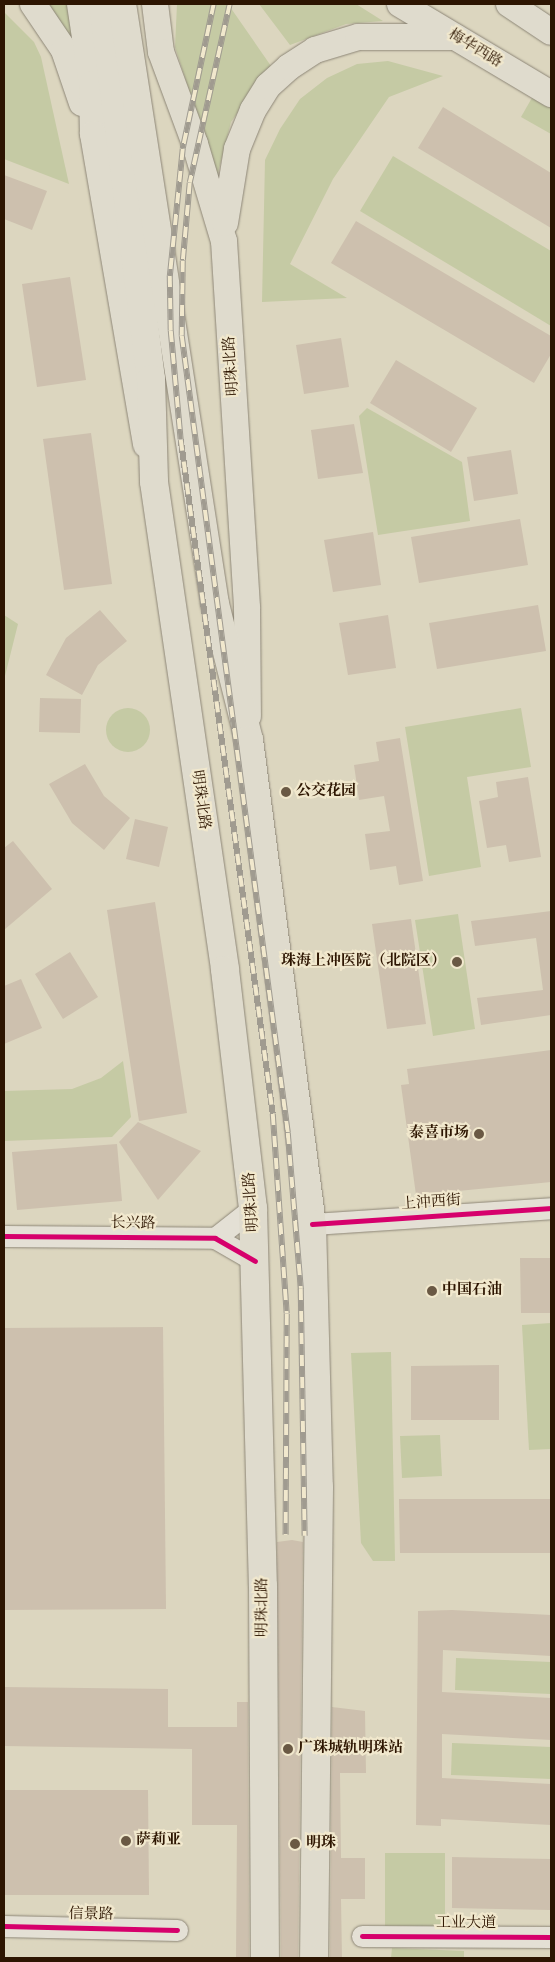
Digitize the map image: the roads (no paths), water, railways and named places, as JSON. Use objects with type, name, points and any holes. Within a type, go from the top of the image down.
[{"type":"highway","name":"明珠北路","points":[[103,4],[151,379],[154,482],[224,970],[253,1208],[265,1958]]},
{"type":"highway","name":"明珠北路","points":[[122,4],[215,604],[249,740],[312,1224],[319,1486],[314,1958]]},
{"type":"main road","points":[[33,4],[64,50],[93,134]]},
{"type":"main road","name":"明珠北路","points":[[80,4],[92,84],[93,134],[132,380],[154,482]]},
{"type":"main road","name":"明珠北路","points":[[155,4],[161,52],[195,144],[224,241],[247,608],[249,740]]},
{"type":"main road","name":"梅华西路","points":[[400,4],[551,94]]},
{"type":"main road","points":[[509,4],[551,32]]},
{"type":"main road","points":[[224,241],[236,149],[253,110],[268,86],[289,67],[315,50],[358,37],[455,37]]},
{"type":"street","points":[[215,1238],[253,1208]]},
{"type":"street","name":"上沖西街","points":[[312,1224],[551,1208]]},
{"type":"street","name":"长兴路","points":[[4,1236],[215,1238],[255,1261]]},
{"type":"street","name":"信景路","points":[[4,1926],[177,1930]]},
{"type":"street","name":"工业大道","points":[[372,1936],[551,1937]]},
{"type":"railway","points":[[214,4],[183,149],[170,276],[171,331],[181,440],[273,1114],[287,1314],[286,1535]]},
{"type":"railway","points":[[230,4],[190,183],[183,261],[182,336],[288,1133],[301,1289],[305,1536]]},
{"type":"place","name":"公交花园","points":[[286,792]]},
{"type":"place","name":"珠海上冲医院（北院区）","points":[[457,962]]},
{"type":"place","name":"泰喜市场","points":[[479,1134]]},
{"type":"place","name":"中国石油","points":[[432,1291]]},
{"type":"place","name":"广珠城轨明珠站","points":[[288,1749]]},
{"type":"place","name":"萨莉亚","points":[[126,1841]]},
{"type":"place","name":"明珠","points":[[295,1844]]}]
